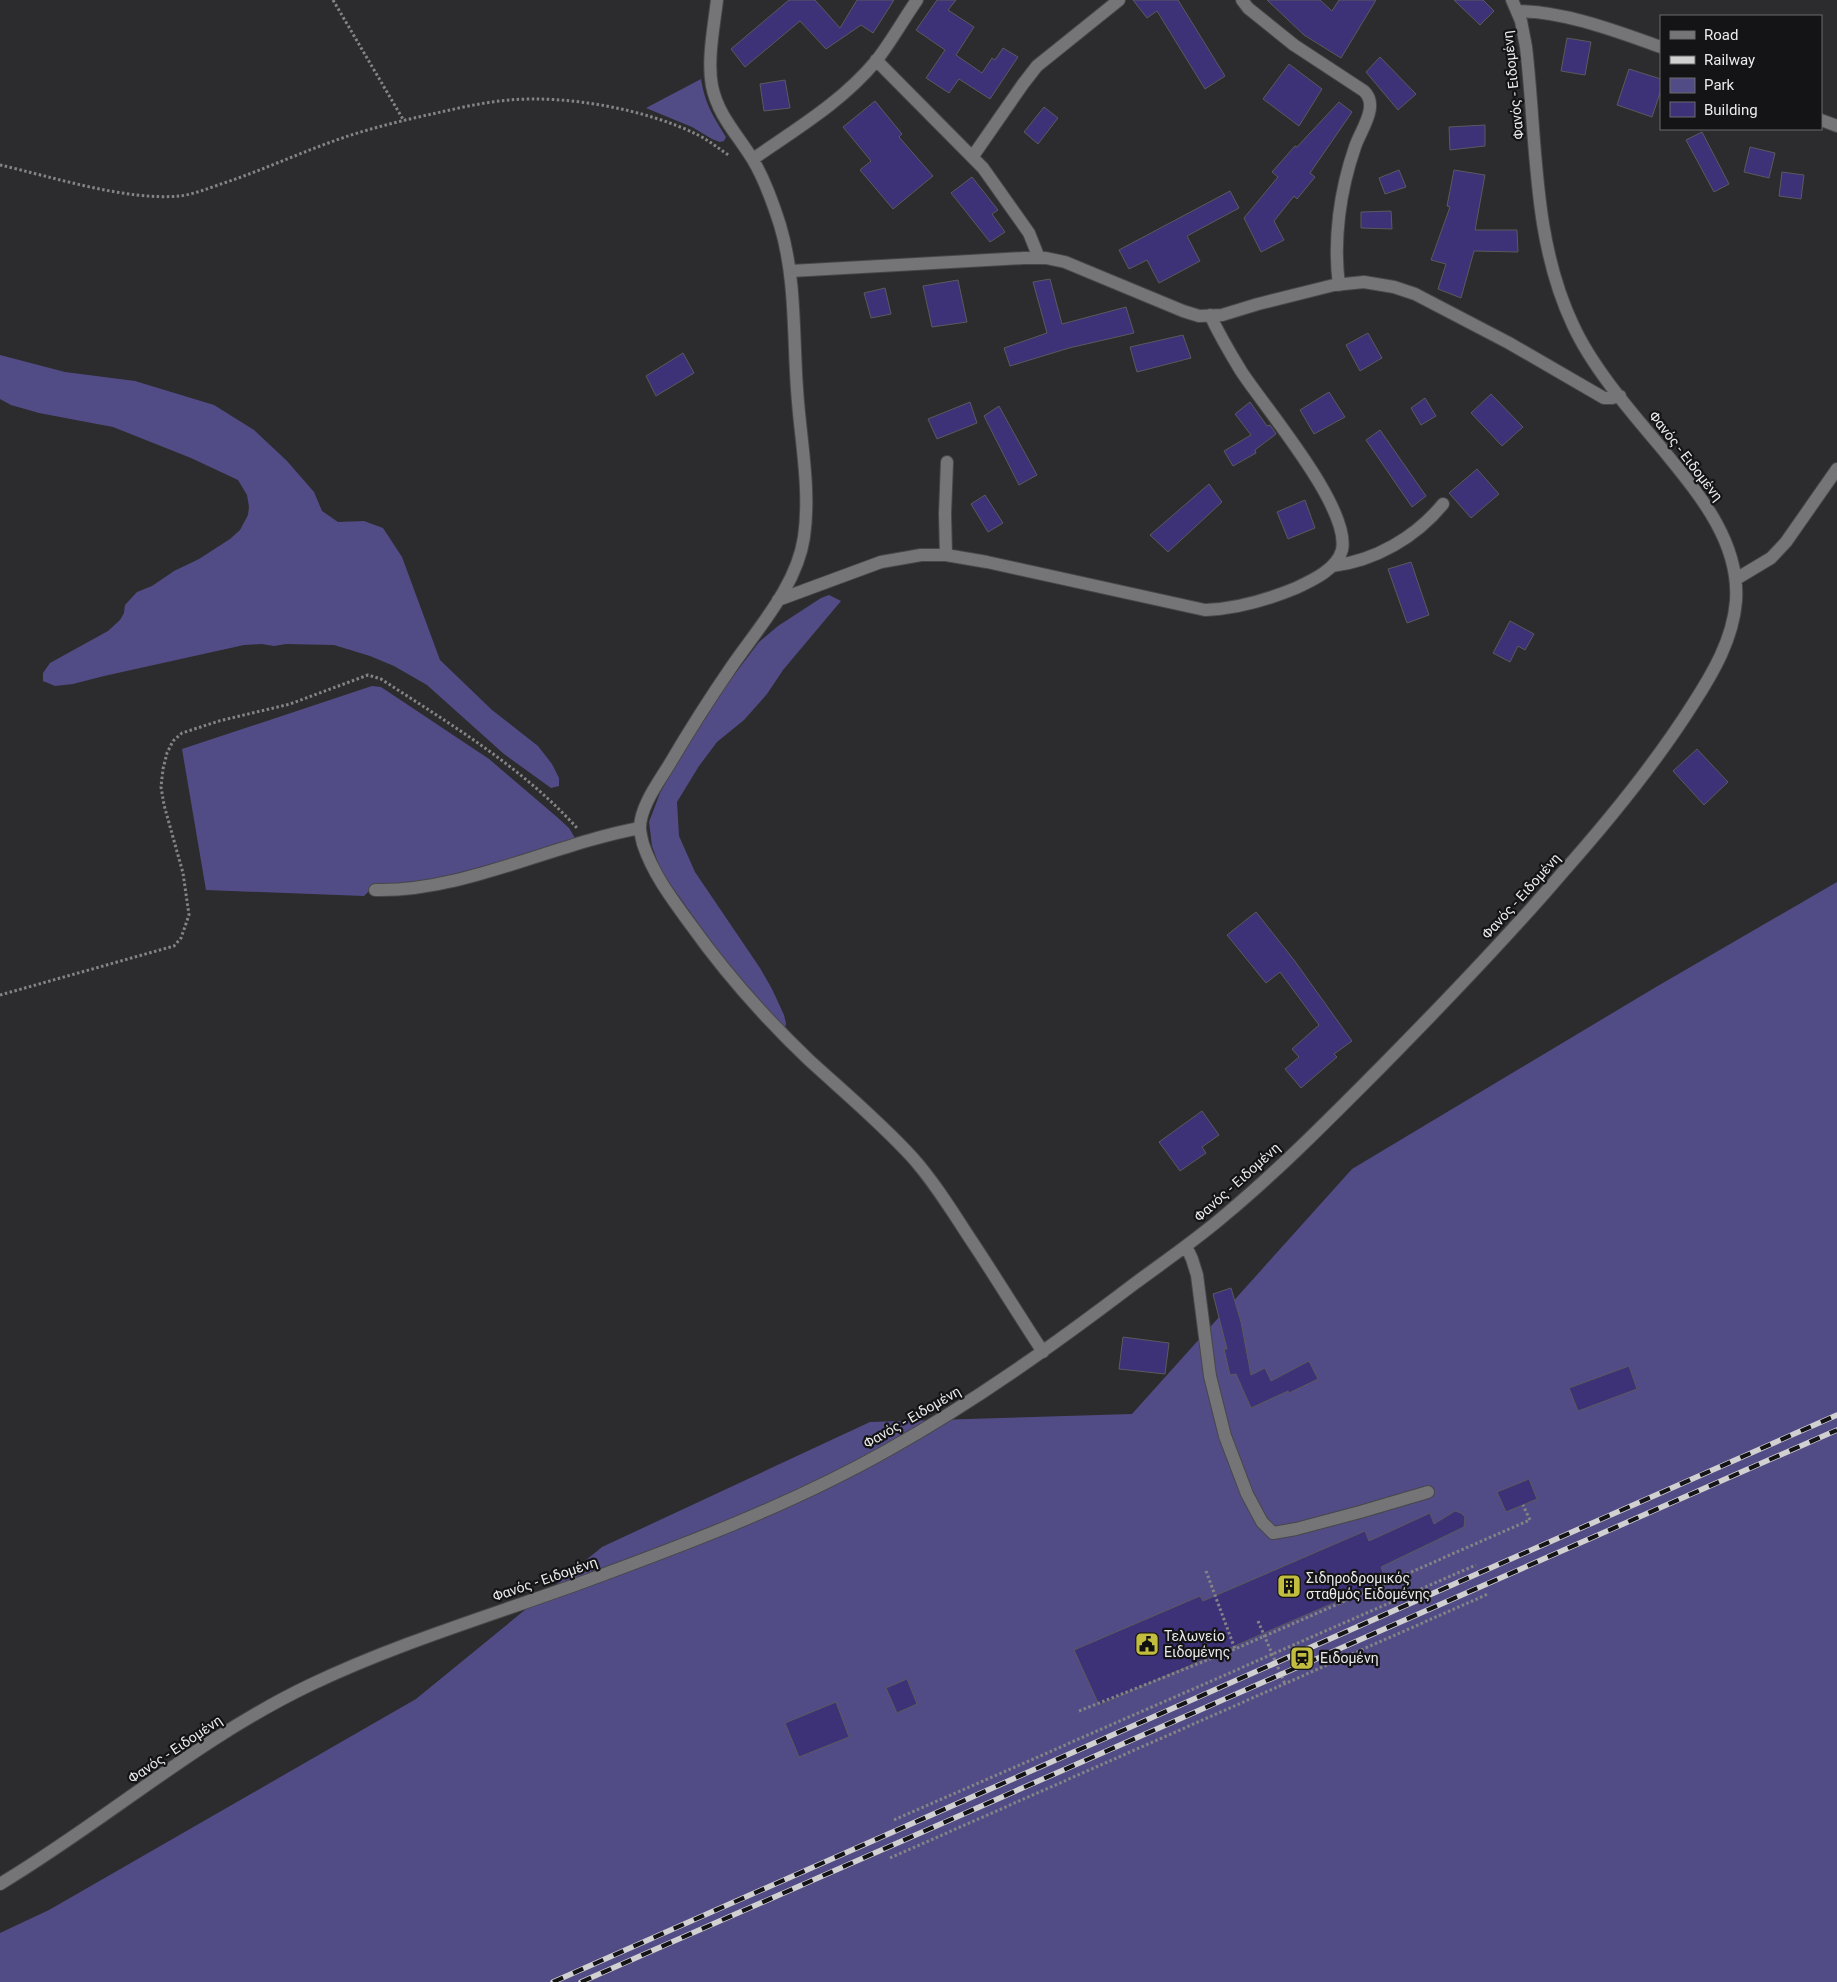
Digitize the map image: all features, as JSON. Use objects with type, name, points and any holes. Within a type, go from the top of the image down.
[{"type":"street","points":[[717,0],[710,74],[712,88],[717,105],[727,124],[753,159],[772,200],[791,271],[797,390],[806,477],[807,514],[804,542],[796,565],[778,600],[730,669],[654,790],[643,815],[640,828],[644,846],[657,874],[671,897],[710,952],[743,992],[770,1021],[875,1119],[913,1158],[963,1228],[1043,1352]]},
{"type":"street","points":[[753,159],[853,86],[876,60],[917,0]]},
{"type":"street","points":[[973,156],[1022,84],[1037,66],[1119,0]]},
{"type":"street","points":[[1242,0],[1248,8],[1294,46],[1364,91],[1370,99],[1369,114],[1353,150],[1345,183],[1337,249],[1339,285]]},
{"type":"street","points":[[1514,5],[1556,14],[1660,47]]},
{"type":"street","name":"Φανός - Ειδομένη","points":[[0,1884],[67,1841],[218,1738],[264,1709],[306,1687],[396,1648],[574,1585],[765,1511],[882,1454],[947,1416],[1043,1352],[1186,1246],[1248,1195],[1336,1112],[1430,1017],[1537,903],[1629,795],[1677,730],[1700,694],[1724,649],[1736,606],[1736,579],[1723,535],[1708,509],[1688,479],[1620,396],[1574,330],[1551,261],[1542,224],[1526,47],[1521,21],[1514,5]]},
{"type":"street","points":[[876,60],[973,156],[1029,232],[1038,258]]},
{"type":"street","points":[[1822,120],[1837,126]]},
{"type":"street","points":[[791,271],[1038,258],[1065,262],[1184,312],[1199,316],[1222,315],[1258,304],[1339,285],[1364,282],[1383,284],[1415,294],[1509,343],[1604,398],[1620,396]]},
{"type":"street","points":[[778,600],[881,562],[921,555],[946,555],[987,562],[1205,610],[1225,609],[1254,603],[1283,594],[1320,575],[1339,558],[1342,538],[1339,524],[1302,456],[1242,372],[1210,315]]},
{"type":"street","points":[[946,555],[947,462]]},
{"type":"street","points":[[1736,579],[1771,558],[1786,542],[1837,469]]},
{"type":"street","points":[[1332,566],[1349,564],[1400,542],[1433,516],[1443,504]]},
{"type":"street","points":[[375,890],[401,890],[423,887],[489,870],[588,840],[640,828]]},
{"type":"street","points":[[1186,1246],[1197,1275],[1216,1405],[1235,1464],[1262,1522],[1272,1533],[1296,1529],[1428,1492]]},
{"type":"path","points":[[333,0],[404,121]]},
{"type":"path","points":[[0,164],[111,190],[159,196],[182,195],[248,174],[331,142],[404,121],[508,100],[564,100],[643,114],[697,134],[738,159],[753,159]]},
{"type":"path","points":[[0,995],[174,946],[181,938],[190,915],[183,873],[164,805],[161,787],[167,753],[173,741],[182,733],[219,721],[290,704],[368,675],[381,679],[486,748],[558,808],[588,840]]},
{"type":"path","points":[[1079,1712],[1235,1650],[1530,1520],[1523,1505]]},
{"type":"path","points":[[894,1820],[1476,1565]]},
{"type":"path","points":[[1206,1571],[1235,1650]]},
{"type":"path","points":[[890,1858],[1488,1594]]},
{"type":"path","points":[[1258,1621],[1284,1684]]},
{"type":"green space","points":[[701,79],[710,110],[726,137],[724,141],[720,142],[712,139],[692,127],[646,108]]},
{"type":"green space","points":[[0,355],[65,372],[135,381],[214,405],[254,430],[287,461],[314,492],[322,511],[338,522],[364,521],[383,528],[402,557],[440,660],[492,710],[538,746],[552,764],[559,778],[559,786],[551,788],[504,754],[427,685],[394,666],[370,656],[334,645],[244,645],[73,684],[55,686],[43,681],[43,673],[50,663],[108,631],[120,620],[124,613],[125,605],[137,592],[152,586],[230,539],[240,530],[248,515],[249,507],[247,495],[238,480],[191,458],[113,427],[39,413],[11,405],[0,399]]},
{"type":"green space","points":[[829,595],[841,601],[783,670],[767,694],[744,720],[717,742],[699,766],[677,802],[679,836],[695,872],[760,968],[784,1015],[785,1028],[758,1000],[722,957],[661,871],[652,846],[649,822],[660,793],[684,750],[722,691],[759,642],[778,626],[821,598]]},
{"type":"green space","points":[[372,686],[381,687],[489,759],[569,828],[575,838],[520,856],[421,883],[376,884],[364,896],[206,890],[182,749]]},
{"type":"green space","points":[[1837,882],[1837,1982],[0,1982],[0,1933],[49,1910],[416,1699],[602,1547],[870,1422],[1132,1414],[1352,1169],[1656,987]]},
{"type":"building","points":[[789,0],[815,0],[840,28],[857,0],[894,0],[873,33],[861,25],[826,49],[800,21],[745,67],[731,49]]},
{"type":"building","points":[[937,0],[956,0],[948,10],[974,27],[956,55],[982,73],[992,58],[995,60],[1003,48],[1018,57],[990,99],[959,79],[949,93],[926,78],[945,50],[916,30]]},
{"type":"building","points":[[1133,0],[1178,0],[1225,76],[1205,89],[1157,11],[1147,18]]},
{"type":"building","points":[[1267,0],[1320,0],[1332,11],[1339,0],[1376,0],[1341,58],[1304,35]]},
{"type":"building","points":[[1454,0],[1483,0],[1494,11],[1480,25]]},
{"type":"building","points":[[1567,38],[1591,42],[1585,75],[1561,71]]},
{"type":"building","points":[[1380,57],[1416,94],[1398,110],[1366,72]]},
{"type":"building","points":[[1289,64],[1322,89],[1299,126],[1263,99]]},
{"type":"building","points":[[1629,69],[1660,79],[1660,93],[1652,117],[1617,105]]},
{"type":"building","points":[[785,80],[790,108],[764,111],[760,84]]},
{"type":"building","points":[[875,101],[902,134],[899,137],[933,176],[893,209],[860,170],[871,161],[843,127]]},
{"type":"building","points":[[1339,102],[1352,112],[1310,173],[1315,177],[1297,199],[1294,196],[1274,221],[1284,240],[1261,252],[1244,218],[1278,177],[1272,172]]},
{"type":"building","points":[[1044,107],[1058,118],[1038,144],[1024,132]]},
{"type":"building","points":[[1485,125],[1485,146],[1450,150],[1449,127]]},
{"type":"building","points":[[1702,132],[1729,184],[1714,192],[1686,140]]},
{"type":"building","points":[[1750,147],[1775,153],[1769,178],[1744,172]]},
{"type":"building","points":[[1399,170],[1406,187],[1385,194],[1379,178]]},
{"type":"building","points":[[1454,170],[1485,175],[1475,230],[1517,230],[1518,252],[1474,251],[1461,298],[1438,289],[1446,264],[1431,260],[1450,207],[1447,206]]},
{"type":"building","points":[[1782,172],[1804,175],[1801,199],[1779,196]]},
{"type":"building","points":[[972,177],[998,210],[992,214],[1005,232],[990,242],[951,193]]},
{"type":"building","points":[[1230,191],[1239,208],[1187,236],[1200,261],[1159,283],[1147,260],[1129,269],[1119,250]]},
{"type":"building","points":[[1391,211],[1392,229],[1361,228],[1361,212]]},
{"type":"building","points":[[1050,279],[1062,324],[1126,307],[1134,333],[1069,348],[1010,366],[1004,348],[1047,333],[1033,282]]},
{"type":"building","points":[[958,280],[967,322],[932,327],[923,286]]},
{"type":"building","points":[[885,288],[891,314],[871,318],[864,293]]},
{"type":"building","points":[[1368,333],[1382,358],[1360,371],[1346,345]]},
{"type":"building","points":[[1183,335],[1191,358],[1137,372],[1130,347]]},
{"type":"building","points":[[683,353],[694,373],[656,396],[646,376]]},
{"type":"building","points":[[1329,392],[1345,417],[1314,434],[1300,410]]},
{"type":"building","points":[[1491,394],[1523,427],[1502,446],[1471,413]]},
{"type":"building","points":[[1425,398],[1436,416],[1421,425],[1411,408]]},
{"type":"building","points":[[970,402],[977,423],[937,439],[928,419]]},
{"type":"building","points":[[1250,402],[1267,426],[1270,425],[1276,434],[1255,450],[1256,453],[1233,466],[1224,451],[1251,435],[1235,414]]},
{"type":"building","points":[[999,406],[1037,475],[1019,485],[984,416]]},
{"type":"building","points":[[1380,430],[1426,496],[1412,507],[1366,440]]},
{"type":"building","points":[[1477,469],[1499,494],[1471,518],[1449,493]]},
{"type":"building","points":[[1209,484],[1222,502],[1168,552],[1150,535]]},
{"type":"building","points":[[985,495],[1003,523],[988,532],[971,504]]},
{"type":"building","points":[[1305,500],[1315,528],[1288,539],[1277,512]]},
{"type":"building","points":[[1411,562],[1429,615],[1407,623],[1388,569]]},
{"type":"building","points":[[1510,621],[1534,634],[1525,650],[1518,646],[1510,662],[1493,653]]},
{"type":"building","points":[[1697,749],[1728,782],[1704,805],[1673,771]]},
{"type":"building","points":[[1256,912],[1294,960],[1352,1041],[1334,1054],[1337,1057],[1301,1088],[1285,1069],[1299,1057],[1292,1049],[1319,1025],[1280,972],[1266,983],[1227,935]]},
{"type":"building","points":[[1202,1111],[1219,1135],[1202,1147],[1206,1153],[1180,1171],[1159,1142]]},
{"type":"building","points":[[1231,1288],[1241,1322],[1251,1375],[1265,1368],[1271,1381],[1309,1361],[1318,1379],[1251,1408],[1236,1374],[1230,1375],[1224,1349],[1227,1349],[1213,1294]]},
{"type":"building","points":[[1123,1337],[1169,1343],[1165,1374],[1119,1369]]},
{"type":"building","points":[[1629,1366],[1637,1389],[1578,1411],[1569,1388]]},
{"type":"building","points":[[1529,1479],[1537,1499],[1506,1512],[1497,1492]]},
{"type":"building","points":[[1455,1511],[1465,1517],[1464,1527],[1381,1567],[1386,1580],[1099,1705],[1074,1650],[1200,1596],[1203,1601],[1365,1531],[1369,1541],[1430,1513],[1434,1524]]},
{"type":"building","points":[[907,1679],[917,1704],[897,1713],[886,1688]]},
{"type":"building","points":[[836,1702],[849,1737],[799,1757],[785,1723]]},
{"type":"railway","points":[[553,1982],[1837,1415]]},
{"type":"railway","points":[[581,1982],[1837,1430]]},
{"type":"place","name":"Σιδηροδρομικός σταθμός Ειδομένης","points":[[1289,1586]]},
{"type":"place","name":"Τελωνείο Ειδομένης","points":[[1147,1644]]},
{"type":"place","name":"Ειδομένη","points":[[1302,1658]]}]
